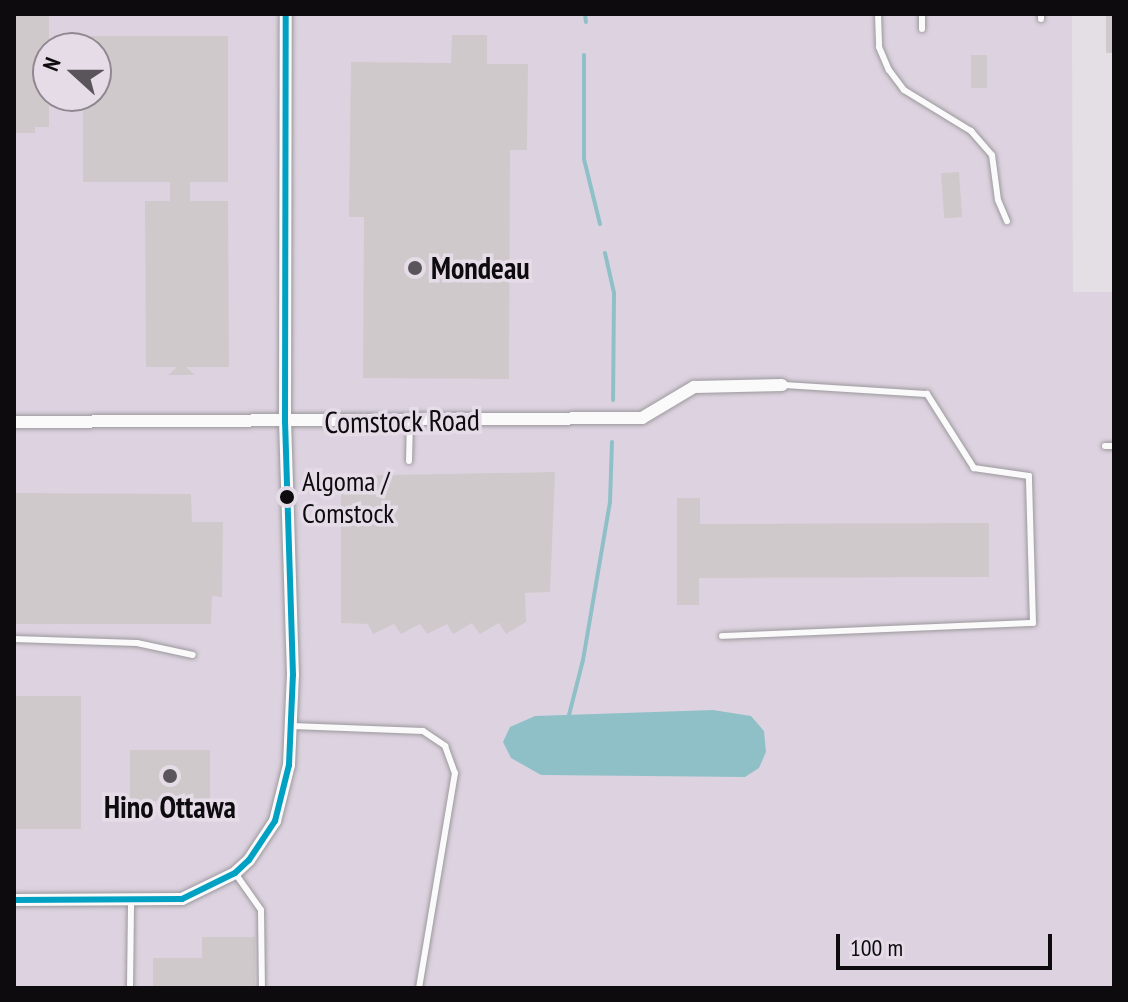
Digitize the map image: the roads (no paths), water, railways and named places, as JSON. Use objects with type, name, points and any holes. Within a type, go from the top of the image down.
[{"type":"street","points":[[14,900],[182,899],[235,873],[249,860],[275,821],[289,765],[293,675],[285,423],[286,14]]},
{"type":"street","name":"Comstock Road","points":[[14,422],[285,423],[642,418],[694,387],[782,385]]},
{"type":"lane","points":[[878,14],[879,47],[889,70],[904,90],[971,131],[992,155],[998,200],[1007,221]]},
{"type":"lane","points":[[922,14],[922,29]]},
{"type":"lane","points":[[722,636],[1033,623],[1029,476],[974,468],[927,394],[782,385]]},
{"type":"lane","points":[[409,461],[410,421]]},
{"type":"lane","points":[[1105,446],[1114,446]]},
{"type":"lane","points":[[14,639],[137,643],[193,655]]},
{"type":"lane","points":[[291,726],[423,731],[445,746],[455,773],[419,988]]},
{"type":"lane","points":[[235,873],[261,910],[262,988]]},
{"type":"lane","points":[[130,988],[131,899]]},
{"type":"water","points":[[713,710],[751,716],[764,731],[766,752],[759,768],[745,777],[541,775],[511,758],[503,742],[510,727],[535,716]]},
{"type":"waterway","points":[[585,14],[586,22]]},
{"type":"waterway","points":[[584,55],[584,159],[600,224]]},
{"type":"waterway","points":[[605,253],[614,293],[613,400]]},
{"type":"waterway","points":[[569,715],[583,660],[610,502],[612,442]]},
{"type":"place","name":"Mondeau","points":[[415,268]]},
{"type":"place","name":"Algoma / Comstock","points":[[287,497]]},
{"type":"place","name":"Hino Ottawa","points":[[170,776]]}]
